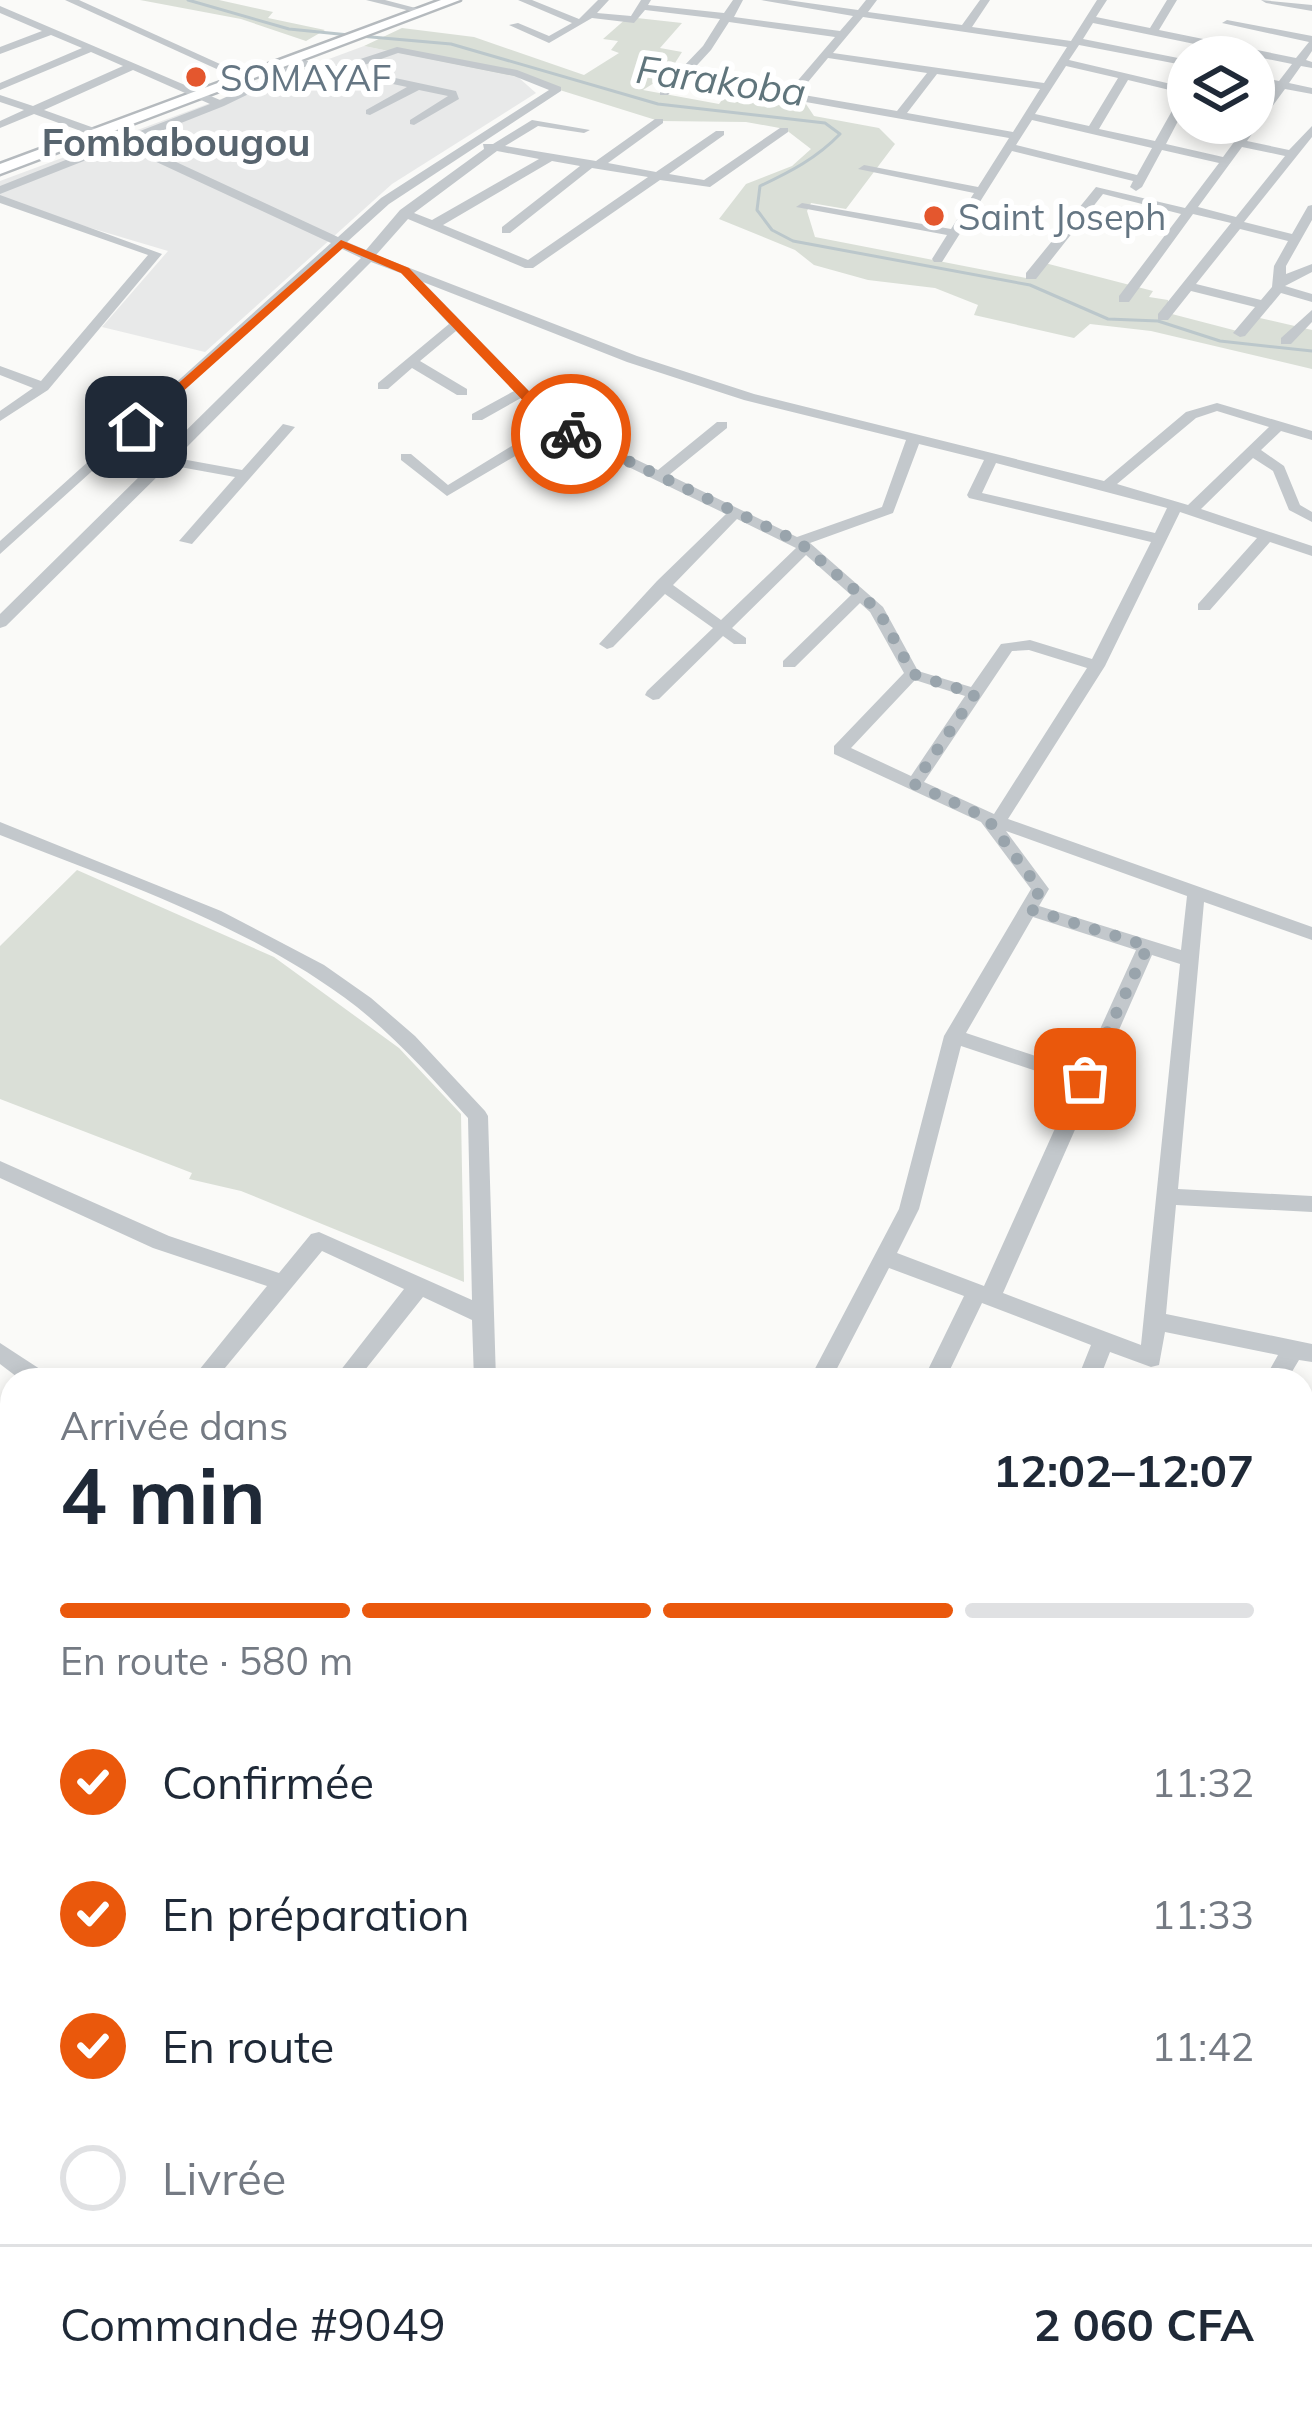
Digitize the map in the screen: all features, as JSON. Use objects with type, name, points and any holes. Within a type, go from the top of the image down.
[{"type":"main road","points":[[0,165],[432,5]]},
{"type":"main road","points":[[192,94],[300,61],[323,45]]},
{"type":"street","points":[[70,0],[236,74]]},
{"type":"street","points":[[371,0],[432,5]]},
{"type":"street","points":[[523,0],[585,19],[634,20],[644,3],[844,35]]},
{"type":"street","points":[[568,0],[514,26],[549,40],[585,19],[604,0]]},
{"type":"street","points":[[664,93],[683,76],[738,0]]},
{"type":"street","points":[[766,0],[816,3],[861,14],[1167,59]]},
{"type":"street","points":[[792,94],[872,0]]},
{"type":"street","points":[[964,29],[985,0]]},
{"type":"street","points":[[938,259],[1102,0]]},
{"type":"street","points":[[1153,32],[1172,0]]},
{"type":"street","points":[[1275,1],[1312,8]]},
{"type":"street","points":[[3,12],[87,43],[220,104]]},
{"type":"street","points":[[1219,36],[1230,17],[1312,42],[1305,63],[1275,94]]},
{"type":"street","points":[[1090,19],[1167,37]]},
{"type":"street","points":[[110,31],[126,25]]},
{"type":"street","points":[[501,36],[522,28]]},
{"type":"street","points":[[0,52],[50,31]]},
{"type":"street","points":[[0,87],[87,43]]},
{"type":"street","points":[[0,549],[385,201],[557,89],[517,73],[397,50],[285,89]]},
{"type":"street","points":[[827,55],[1047,87]]},
{"type":"street","points":[[1275,59],[1305,63]]},
{"type":"street","points":[[0,195],[56,164],[127,143],[220,104],[300,61],[445,89],[454,98],[414,122]]},
{"type":"street","points":[[1063,62],[1167,87]]},
{"type":"street","points":[[0,125],[131,67]]},
{"type":"street","points":[[902,112],[934,71]]},
{"type":"street","points":[[683,76],[902,112],[1140,178]]},
{"type":"street","points":[[1092,131],[1124,77]]},
{"type":"street","points":[[1275,84],[1312,91]]},
{"type":"street","points":[[370,112],[421,85]]},
{"type":"street","points":[[0,101],[127,143],[368,256],[651,365],[749,397],[1106,486],[1312,551]]},
{"type":"street","points":[[1029,116],[1226,161]]},
{"type":"street","points":[[0,623],[358,271],[404,213],[538,121],[584,130]]},
{"type":"street","points":[[506,230],[658,121]]},
{"type":"street","points":[[1163,317],[1312,129]]},
{"type":"street","points":[[473,142],[706,184],[784,130]]},
{"type":"street","points":[[1130,198],[1167,130]]},
{"type":"street","points":[[404,213],[529,266],[720,133]]},
{"type":"street","points":[[1124,299],[1238,144]]},
{"type":"street","points":[[1244,144],[1292,154]]},
{"type":"street","points":[[692,152],[709,154]]},
{"type":"street","points":[[726,156],[742,159]]},
{"type":"street","points":[[433,225],[549,158]]},
{"type":"street","points":[[864,169],[982,191]]},
{"type":"street","points":[[1031,276],[1100,190],[1293,238]]},
{"type":"street","points":[[0,195],[156,254],[43,387],[0,417]]},
{"type":"street","points":[[802,207],[955,232]]},
{"type":"street","points":[[1278,285],[1293,238],[1312,209]]},
{"type":"street","points":[[1240,333],[1278,285],[1312,268]]},
{"type":"street","points":[[405,271],[555,426],[802,545],[878,610],[913,674],[975,694]]},
{"type":"street","points":[[1278,285],[1312,298]]},
{"type":"street","points":[[1188,286],[1261,304]]},
{"type":"street","points":[[1286,341],[1312,314]]},
{"type":"street","points":[[383,386],[456,323]]},
{"type":"street","points":[[413,363],[462,392]]},
{"type":"street","points":[[0,370],[43,387]]},
{"type":"street","points":[[477,417],[522,392]]},
{"type":"street","points":[[1106,486],[1203,411],[1226,407],[1312,436]]},
{"type":"street","points":[[993,820],[1097,665],[1160,539],[1183,508],[1280,424]]},
{"type":"street","points":[[657,478],[722,425]]},
{"type":"street","points":[[406,458],[447,492],[555,426]]},
{"type":"street","points":[[187,541],[288,427]]},
{"type":"street","points":[[653,694],[802,545],[888,510],[914,439]]},
{"type":"street","points":[[1253,451],[1279,470],[1294,507],[1312,518]]},
{"type":"street","points":[[991,459],[974,495],[1160,539]]},
{"type":"street","points":[[164,460],[246,475]]},
{"type":"street","points":[[607,644],[734,514]]},
{"type":"street","points":[[1286,541],[1312,532]]},
{"type":"street","points":[[1204,607],[1268,535]]},
{"type":"street","points":[[662,584],[740,641]]},
{"type":"street","points":[[789,664],[861,593]]},
{"type":"street","points":[[914,784],[1007,647],[1016,644],[1097,665]]},
{"type":"street","points":[[913,674],[840,750],[993,820],[1312,934]]},
{"type":"street","points":[[826,1368],[909,1209],[954,1036],[1040,890],[993,820]]},
{"type":"street","points":[[0,828],[216,916],[275,946],[406,1038],[478,1116],[484,1368]]},
{"type":"street","points":[[885,1257],[1151,1358],[1196,893]]},
{"type":"street","points":[[1029,909],[1190,960]]},
{"type":"street","points":[[941,1368],[984,1294],[1148,946]]},
{"type":"street","points":[[954,1036],[1085,1079]]},
{"type":"street","points":[[0,1169],[161,1242],[284,1283]]},
{"type":"street","points":[[1170,1197],[1312,1204]]},
{"type":"street","points":[[212,1368],[319,1240],[481,1314]]},
{"type":"street","points":[[362,1368],[419,1286]]},
{"type":"street","points":[[1155,1321],[1302,1351]]},
{"type":"street","points":[[1093,1368],[1104,1340]]},
{"type":"shaded area","points":[[140,0],[219,0],[273,12],[268,18],[325,30],[306,41],[241,19]]},
{"type":"shaded area","points":[[628,17],[682,23],[660,48],[682,52],[668,74],[643,90],[719,104],[731,88],[804,101],[814,116],[879,128],[895,144],[846,209],[811,203],[807,211],[815,237],[1026,278],[1041,262],[1153,291],[1149,297],[1168,300],[1168,313],[1241,332],[1251,316],[1312,330],[1312,369],[1151,331],[1090,324],[1074,338],[974,315],[978,305],[935,288],[868,280],[814,265],[795,250],[719,219],[746,184],[792,166],[811,149],[785,129],[746,122],[659,121],[518,77],[364,46],[402,28],[474,37],[584,75],[619,53],[611,50],[618,41],[603,39]]},
{"type":"shaded area","points":[[364,46],[518,77],[536,93],[392,184],[205,352],[102,327],[168,251],[0,201],[0,181]]},
{"type":"shaded area","points":[[77,870],[274,957],[399,1048],[461,1114],[464,1282],[241,1191],[189,1179],[192,1173],[0,1099],[0,946]]},
{"type":"waterway","name":"Farakoba","points":[[188,0],[289,29],[349,35]]},
{"type":"waterway","name":"Farakoba","points":[[360,36],[451,44],[658,104],[825,123],[840,134],[803,164],[760,186],[757,210],[772,230],[793,241],[1030,285],[1108,319],[1158,321],[1220,341],[1312,351]]},
{"type":"way so far","points":[[571,434],[799,542],[878,610],[913,674],[975,694],[914,784],[987,818],[1040,890],[1029,909],[1148,946],[1085,1079]]},
{"type":"place","name":"SOMAYAF","points":[[196,77]]},
{"type":"place","name":"Saint Joseph","points":[[934,216]]},
{"type":"district","name":"Fombabougou","points":[[176,141]]},
{"type":"route","points":[[136,427],[341,243],[405,271],[555,426],[571,434]]}]
